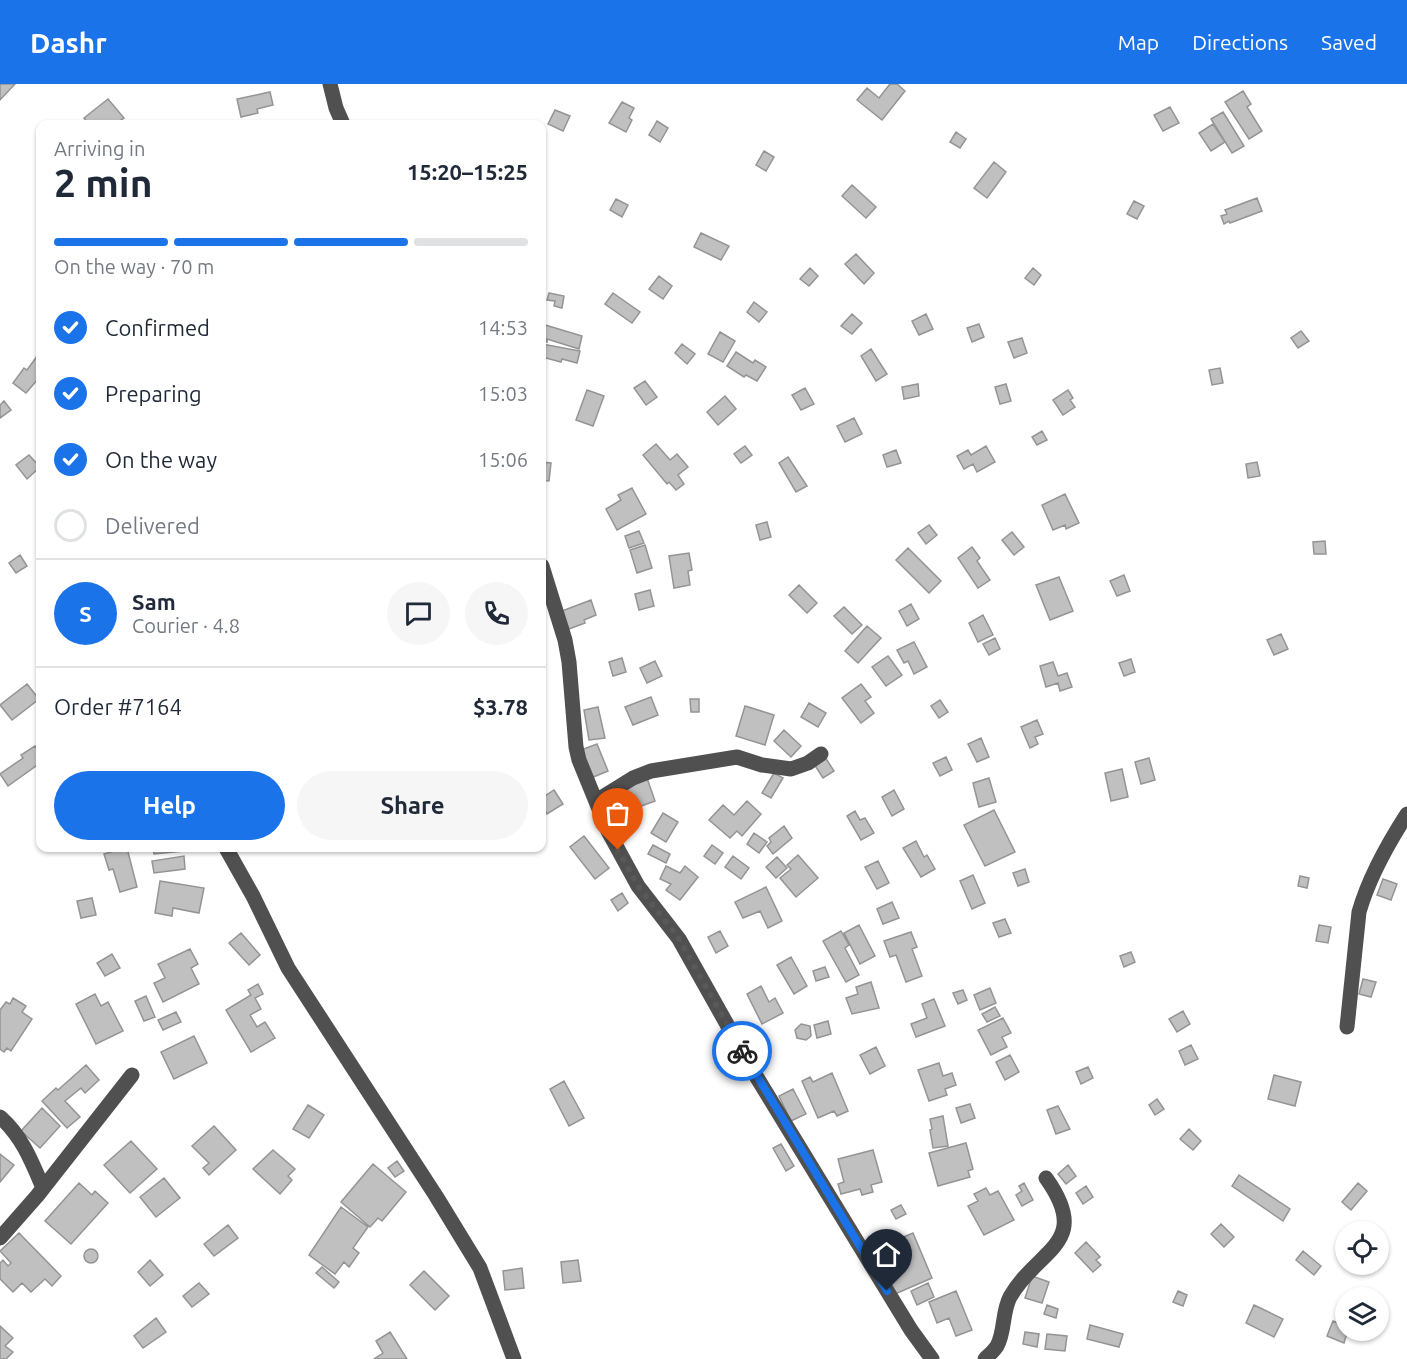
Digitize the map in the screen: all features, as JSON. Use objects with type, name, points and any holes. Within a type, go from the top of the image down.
[{"type":"street","points":[[330,84],[341,120]]},
{"type":"street","points":[[546,579],[565,640],[578,753],[608,831],[638,886],[679,939],[756,1076],[910,1330],[932,1359]]},
{"type":"street","points":[[596,801],[633,778],[651,771],[737,757],[762,765],[791,769],[808,763],[821,754]]},
{"type":"street","points":[[1347,1027],[1359,912],[1364,894],[1388,843],[1407,814]]},
{"type":"street","points":[[228,852],[253,896],[288,968],[480,1268],[514,1359]]},
{"type":"street","points":[[0,1238],[44,1188],[132,1075]]},
{"type":"street","points":[[0,1117],[23,1144],[44,1188]]},
{"type":"street","points":[[985,1359],[998,1345],[1005,1309],[1011,1296],[1026,1275],[1061,1238],[1064,1209],[1059,1196],[1046,1178]]},
{"type":"building","points":[[15,84],[0,100],[0,85]]},
{"type":"building","points":[[890,84],[897,84],[905,91],[882,120],[857,100],[867,88],[879,98]]},
{"type":"building","points":[[1243,91],[1251,104],[1247,107],[1262,131],[1249,139],[1225,102]]},
{"type":"building","points":[[270,92],[273,105],[257,109],[258,113],[241,117],[237,99]]},
{"type":"building","points":[[108,99],[124,118],[121,120],[86,120],[84,118]]},
{"type":"building","points":[[622,102],[634,108],[629,118],[632,120],[626,132],[609,123]]},
{"type":"building","points":[[1170,107],[1179,123],[1163,131],[1154,115]]},
{"type":"building","points":[[555,110],[570,116],[563,131],[548,124]]},
{"type":"building","points":[[1223,112],[1244,146],[1232,153],[1211,119]]},
{"type":"building","points":[[657,121],[668,128],[660,142],[649,135]]},
{"type":"building","points":[[1213,124],[1225,142],[1211,151],[1199,133]]},
{"type":"building","points":[[956,132],[966,139],[960,148],[950,142]]},
{"type":"building","points":[[764,151],[774,157],[766,171],[756,165]]},
{"type":"building","points":[[994,162],[1006,172],[987,198],[974,188]]},
{"type":"building","points":[[852,185],[876,207],[866,218],[842,196]]},
{"type":"building","points":[[1257,198],[1262,211],[1224,224],[1221,216],[1227,214],[1225,210]]},
{"type":"building","points":[[616,199],[628,205],[622,217],[610,210]]},
{"type":"building","points":[[1134,201],[1144,206],[1137,219],[1127,214]]},
{"type":"building","points":[[701,233],[729,246],[721,260],[694,247]]},
{"type":"building","points":[[856,254],[874,273],[864,284],[845,264]]},
{"type":"building","points":[[810,268],[818,276],[809,286],[800,279]]},
{"type":"building","points":[[1033,268],[1041,275],[1034,285],[1025,278]]},
{"type":"building","points":[[659,276],[672,286],[663,299],[649,289]]},
{"type":"building","points":[[549,293],[564,296],[562,308],[554,306],[555,301],[547,300]]},
{"type":"building","points":[[613,293],[640,312],[632,323],[605,304]]},
{"type":"building","points":[[754,302],[767,312],[759,322],[747,312]]},
{"type":"building","points":[[852,314],[862,323],[852,334],[841,326]]},
{"type":"building","points":[[926,314],[933,329],[919,335],[912,321]]},
{"type":"building","points":[[979,324],[984,337],[972,342],[967,328]]},
{"type":"building","points":[[546,325],[582,336],[579,349],[547,339],[547,342]]},
{"type":"building","points":[[1301,331],[1309,341],[1298,348],[1291,338]]},
{"type":"building","points":[[720,332],[735,341],[723,362],[708,354]]},
{"type":"building","points":[[1022,338],[1027,353],[1014,358],[1008,342]]},
{"type":"building","points":[[682,344],[695,354],[687,364],[675,353]]},
{"type":"building","points":[[546,345],[580,351],[577,363],[562,359],[561,362],[546,358]]},
{"type":"building","points":[[871,349],[887,374],[876,381],[861,356]]},
{"type":"building","points":[[736,352],[753,363],[755,360],[766,367],[757,381],[746,375],[744,377],[727,366]]},
{"type":"building","points":[[36,358],[36,381],[26,393],[13,383],[24,368],[27,370]]},
{"type":"building","points":[[1220,368],[1223,383],[1212,385],[1209,370]]},
{"type":"building","points":[[645,381],[657,397],[646,405],[634,388]]},
{"type":"building","points":[[918,384],[919,396],[904,399],[902,387]]},
{"type":"building","points":[[1006,384],[1011,401],[1000,404],[995,387]]},
{"type":"building","points":[[805,388],[814,404],[801,410],[792,395]]},
{"type":"building","points":[[587,390],[604,396],[593,426],[576,420]]},
{"type":"building","points":[[1068,390],[1073,398],[1070,400],[1075,407],[1063,415],[1053,400]]},
{"type":"building","points":[[725,396],[736,409],[718,425],[707,412]]},
{"type":"building","points":[[4,401],[11,410],[0,418],[0,405]]},
{"type":"building","points":[[854,418],[862,434],[845,442],[837,426]]},
{"type":"building","points":[[1042,431],[1047,440],[1037,445],[1032,437]]},
{"type":"building","points":[[656,444],[670,460],[677,454],[688,467],[678,475],[684,484],[676,490],[669,482],[667,484],[643,455]]},
{"type":"building","points":[[745,446],[752,455],[741,463],[734,454]]},
{"type":"building","points":[[986,446],[995,462],[977,472],[973,464],[964,469],[957,456],[968,450],[971,455]]},
{"type":"building","points":[[896,450],[901,463],[887,467],[883,455]]},
{"type":"building","points":[[29,455],[36,463],[36,471],[27,479],[16,465]]},
{"type":"building","points":[[788,457],[807,486],[796,492],[779,463]]},
{"type":"building","points":[[546,462],[551,463],[549,481],[546,481]]},
{"type":"building","points":[[1257,462],[1260,476],[1248,478],[1246,464]]},
{"type":"building","points":[[632,488],[646,514],[617,530],[606,509],[621,500],[618,495]]},
{"type":"building","points":[[1065,494],[1079,523],[1066,529],[1065,525],[1053,530],[1042,505]]},
{"type":"building","points":[[767,522],[771,537],[760,540],[756,525]]},
{"type":"building","points":[[929,525],[937,535],[926,544],[918,533]]},
{"type":"building","points":[[639,531],[644,543],[629,548],[625,536]]},
{"type":"building","points":[[1012,532],[1024,547],[1014,555],[1002,540]]},
{"type":"building","points":[[1325,541],[1326,554],[1314,554],[1313,542]]},
{"type":"building","points":[[645,545],[652,568],[637,573],[630,550]]},
{"type":"building","points":[[972,547],[980,558],[977,561],[990,580],[978,588],[958,558]]},
{"type":"building","points":[[908,548],[941,581],[929,593],[896,560]]},
{"type":"building","points":[[689,553],[692,570],[688,571],[690,585],[674,588],[669,556]]},
{"type":"building","points":[[20,555],[27,566],[16,573],[9,563]]},
{"type":"building","points":[[1124,575],[1130,591],[1117,596],[1110,581]]},
{"type":"building","points":[[1059,577],[1073,611],[1050,620],[1036,585]]},
{"type":"building","points":[[799,585],[817,603],[807,613],[789,595]]},
{"type":"building","points":[[650,590],[654,606],[639,610],[635,594]]},
{"type":"building","points":[[591,600],[596,615],[584,620],[585,623],[569,629],[562,611]]},
{"type":"building","points":[[911,604],[919,619],[907,626],[899,611]]},
{"type":"building","points":[[844,607],[862,625],[852,634],[834,616]]},
{"type":"building","points":[[983,615],[993,635],[978,642],[969,623]]},
{"type":"building","points":[[867,626],[881,638],[858,663],[845,651]]},
{"type":"building","points":[[1281,634],[1288,649],[1274,655],[1267,640]]},
{"type":"building","points":[[995,638],[1000,649],[989,655],[983,644]]},
{"type":"building","points":[[914,642],[927,667],[914,674],[908,661],[904,663],[897,650]]},
{"type":"building","points":[[888,656],[902,675],[886,686],[872,667]]},
{"type":"building","points":[[622,658],[626,672],[613,676],[609,662]]},
{"type":"building","points":[[1131,659],[1135,672],[1124,676],[1119,663]]},
{"type":"building","points":[[655,661],[662,676],[647,683],[640,668]]},
{"type":"building","points":[[1053,662],[1058,676],[1067,673],[1072,687],[1060,691],[1058,683],[1046,687],[1040,666]]},
{"type":"building","points":[[27,684],[36,695],[36,701],[12,720],[0,705]]},
{"type":"building","points":[[861,684],[871,697],[865,701],[874,713],[861,723],[842,698]]},
{"type":"building","points":[[651,697],[658,715],[633,725],[625,707]]},
{"type":"building","points":[[690,699],[699,699],[699,712],[691,712]]},
{"type":"building","points":[[940,700],[948,712],[939,718],[931,706]]},
{"type":"building","points":[[809,703],[826,713],[818,727],[801,717]]},
{"type":"building","points":[[745,706],[774,715],[765,745],[736,736]]},
{"type":"building","points":[[598,707],[605,738],[589,740],[584,710]]},
{"type":"building","points":[[1037,720],[1043,734],[1035,737],[1038,744],[1030,748],[1021,727]]},
{"type":"building","points":[[784,730],[801,746],[791,757],[774,741]]},
{"type":"building","points":[[981,738],[989,757],[977,762],[968,744]]},
{"type":"building","points":[[597,744],[608,771],[591,778],[581,750]]},
{"type":"building","points":[[35,746],[36,766],[8,786],[0,774],[23,758],[21,755]]},
{"type":"building","points":[[825,757],[834,771],[823,778],[814,764]]},
{"type":"building","points":[[946,757],[952,770],[940,776],[933,763]]},
{"type":"building","points":[[1149,758],[1155,780],[1141,784],[1135,762]]},
{"type":"building","points":[[1122,769],[1128,797],[1111,801],[1105,773]]},
{"type":"building","points":[[774,773],[783,778],[771,798],[762,793]]},
{"type":"building","points":[[647,778],[655,801],[625,812],[617,790]]},
{"type":"building","points":[[989,778],[996,802],[979,807],[973,783]]},
{"type":"building","points":[[554,790],[563,804],[547,814],[546,795]]},
{"type":"building","points":[[894,790],[904,809],[892,816],[882,797]]},
{"type":"building","points":[[747,801],[761,814],[742,836],[737,831],[730,838],[709,820],[723,805],[734,815]]},
{"type":"building","points":[[994,810],[1015,852],[985,866],[964,825]]},
{"type":"building","points":[[855,811],[860,820],[865,818],[874,833],[861,840],[847,816]]},
{"type":"building","points":[[663,813],[678,822],[666,842],[651,833]]},
{"type":"building","points":[[784,826],[792,838],[773,854],[767,846],[771,842],[769,838]]},
{"type":"building","points":[[754,833],[767,842],[759,853],[747,844]]},
{"type":"building","points":[[584,836],[609,868],[595,879],[570,847]]},
{"type":"building","points":[[916,841],[924,857],[927,855],[935,869],[921,877],[903,848]]},
{"type":"building","points":[[653,845],[670,854],[666,863],[648,854]]},
{"type":"building","points":[[712,845],[723,853],[715,864],[704,856]]},
{"type":"building","points":[[128,852],[137,887],[120,892],[113,869],[109,870],[104,854]]},
{"type":"building","points":[[798,855],[818,878],[796,897],[780,878],[791,869],[787,865]]},
{"type":"building","points":[[184,856],[185,869],[154,873],[152,861]]},
{"type":"building","points":[[733,856],[749,868],[741,879],[725,867]]},
{"type":"building","points":[[777,857],[787,868],[776,878],[766,867]]},
{"type":"building","points":[[878,861],[889,883],[877,889],[865,867]]},
{"type":"building","points":[[666,866],[680,873],[685,866],[698,877],[680,900],[666,890],[671,884],[660,879]]},
{"type":"building","points":[[1025,869],[1029,882],[1018,886],[1013,873]]},
{"type":"building","points":[[973,875],[985,903],[972,909],[960,881]]},
{"type":"building","points":[[1300,876],[1309,878],[1307,888],[1298,886]]},
{"type":"building","points":[[1383,879],[1397,884],[1391,900],[1377,895]]},
{"type":"building","points":[[160,881],[204,888],[199,913],[173,908],[172,916],[155,913]]},
{"type":"building","points":[[766,887],[782,921],[768,928],[760,911],[743,918],[735,902]]},
{"type":"building","points":[[622,893],[628,903],[618,911],[611,900]]},
{"type":"building","points":[[92,898],[96,915],[81,918],[77,901]]},
{"type":"building","points":[[892,902],[899,918],[883,924],[877,909]]},
{"type":"building","points":[[1005,919],[1011,933],[999,937],[993,923]]},
{"type":"building","points":[[859,925],[875,956],[860,964],[844,933]]},
{"type":"building","points":[[1319,925],[1331,927],[1328,943],[1316,941]]},
{"type":"building","points":[[720,931],[728,946],[716,953],[708,937]]},
{"type":"building","points":[[841,931],[849,945],[845,948],[859,975],[846,982],[823,941]]},
{"type":"building","points":[[911,932],[917,947],[912,949],[922,976],[906,982],[896,955],[890,957],[884,941]]},
{"type":"building","points":[[241,933],[260,955],[249,965],[229,943]]},
{"type":"building","points":[[190,949],[198,964],[191,968],[199,984],[163,1002],[154,983],[165,978],[158,964]]},
{"type":"building","points":[[1131,952],[1135,962],[1124,967],[1120,956]]},
{"type":"building","points":[[112,954],[120,968],[105,976],[97,963]]},
{"type":"building","points":[[791,957],[807,986],[794,994],[777,965]]},
{"type":"building","points":[[825,967],[829,977],[816,981],[813,971]]},
{"type":"building","points":[[1363,979],[1376,982],[1371,997],[1359,994]]},
{"type":"building","points":[[871,982],[879,1008],[852,1014],[846,998],[858,994],[856,987]]},
{"type":"building","points":[[258,984],[263,994],[255,998],[261,1009],[250,1015],[257,1027],[265,1022],[275,1038],[251,1052],[226,1010],[251,995],[248,990]]},
{"type":"building","points":[[761,986],[769,1002],[775,998],[783,1013],[762,1024],[747,994]]},
{"type":"building","points":[[990,988],[996,1003],[980,1010],[974,995]]},
{"type":"building","points":[[963,990],[967,1000],[958,1004],[953,993]]},
{"type":"building","points":[[95,994],[101,1006],[108,1002],[123,1031],[96,1044],[76,1004]]},
{"type":"building","points":[[146,996],[155,1017],[144,1021],[135,1001]]},
{"type":"building","points":[[13,998],[26,1006],[22,1012],[32,1019],[11,1051],[7,1048],[4,1052],[0,1049],[0,1010],[6,1002],[10,1004]]},
{"type":"building","points":[[934,999],[945,1026],[916,1037],[911,1024],[927,1018],[922,1004]]},
{"type":"building","points":[[995,1007],[1000,1016],[987,1022],[982,1014]]},
{"type":"building","points":[[1183,1011],[1190,1024],[1177,1032],[1169,1019]]},
{"type":"building","points":[[176,1012],[181,1022],[163,1030],[158,1020]]},
{"type":"building","points":[[1003,1018],[1011,1033],[1002,1037],[1007,1047],[991,1055],[978,1030]]},
{"type":"building","points":[[828,1021],[831,1034],[817,1038],[814,1025]]},
{"type":"building","points":[[801,1024],[810,1026],[811,1036],[806,1040],[797,1038],[795,1030]]},
{"type":"building","points":[[194,1036],[207,1063],[174,1079],[161,1052]]},
{"type":"building","points":[[1191,1045],[1198,1059],[1185,1065],[1179,1051]]},
{"type":"building","points":[[876,1047],[885,1066],[870,1074],[860,1055]]},
{"type":"building","points":[[722,1049],[731,1066],[725,1070],[713,1054]]},
{"type":"building","points":[[1010,1055],[1019,1072],[1005,1080],[996,1062]]},
{"type":"building","points":[[939,1063],[943,1076],[952,1073],[956,1085],[945,1089],[947,1095],[929,1101],[918,1070]]},
{"type":"building","points":[[86,1065],[99,1080],[85,1093],[81,1088],[65,1101],[80,1117],[67,1128],[42,1101]]},
{"type":"building","points":[[1088,1067],[1093,1078],[1081,1084],[1076,1072]]},
{"type":"building","points":[[832,1073],[848,1111],[837,1116],[834,1111],[818,1118],[802,1081],[810,1077],[813,1082]]},
{"type":"building","points":[[1274,1075],[1301,1082],[1295,1106],[1268,1099]]},
{"type":"building","points":[[564,1081],[584,1118],[569,1126],[550,1089]]},
{"type":"building","points":[[793,1089],[806,1114],[791,1121],[779,1096]]},
{"type":"building","points":[[1157,1099],[1164,1109],[1155,1115],[1149,1105]]},
{"type":"building","points":[[970,1104],[975,1118],[961,1123],[956,1108]]},
{"type":"building","points":[[308,1105],[324,1115],[309,1138],[293,1129]]},
{"type":"building","points":[[1058,1106],[1070,1129],[1056,1134],[1047,1110]]},
{"type":"building","points":[[42,1108],[60,1126],[40,1148],[21,1131]]},
{"type":"building","points":[[943,1116],[948,1146],[933,1148],[930,1119]]},
{"type":"building","points":[[214,1126],[236,1150],[209,1175],[203,1168],[209,1163],[192,1146]]},
{"type":"building","points":[[1189,1129],[1201,1141],[1193,1150],[1180,1139]]},
{"type":"building","points":[[131,1141],[157,1169],[130,1193],[104,1165]]},
{"type":"building","points":[[966,1143],[973,1169],[968,1171],[970,1177],[938,1186],[929,1153]]},
{"type":"building","points":[[781,1144],[794,1166],[786,1171],[773,1148]]},
{"type":"building","points":[[273,1150],[295,1169],[288,1176],[292,1180],[280,1194],[253,1169]]},
{"type":"building","points":[[873,1150],[882,1182],[871,1185],[873,1192],[862,1195],[860,1189],[841,1194],[838,1184],[844,1182],[838,1159]]},
{"type":"building","points":[[0,1154],[14,1165],[0,1182]]},
{"type":"building","points":[[397,1161],[404,1171],[395,1177],[388,1168]]},
{"type":"building","points":[[373,1164],[406,1192],[382,1221],[378,1218],[370,1227],[341,1202]]},
{"type":"building","points":[[1068,1165],[1076,1176],[1066,1184],[1058,1174]]},
{"type":"building","points":[[1239,1175],[1290,1209],[1283,1221],[1232,1186]]},
{"type":"building","points":[[164,1178],[180,1198],[156,1217],[140,1197]]},
{"type":"building","points":[[79,1183],[92,1195],[95,1191],[108,1203],[71,1244],[45,1221]]},
{"type":"building","points":[[1024,1183],[1033,1200],[1022,1206],[1016,1195],[1022,1191],[1019,1186]]},
{"type":"building","points":[[1358,1183],[1367,1191],[1351,1210],[1342,1202]]},
{"type":"building","points":[[1086,1186],[1093,1197],[1083,1204],[1076,1193]]},
{"type":"building","points":[[986,1188],[990,1195],[998,1191],[1014,1220],[984,1235],[968,1206],[978,1201],[974,1194]]},
{"type":"building","points":[[901,1205],[906,1214],[896,1219],[891,1210]]},
{"type":"building","points":[[341,1207],[368,1227],[353,1248],[359,1253],[349,1267],[344,1262],[335,1274],[309,1255]]},
{"type":"building","points":[[1221,1224],[1234,1237],[1224,1247],[1211,1234]]},
{"type":"building","points":[[228,1225],[238,1238],[214,1256],[204,1244]]},
{"type":"building","points":[[19,1233],[61,1276],[52,1286],[45,1279],[31,1292],[22,1283],[13,1292],[0,1279],[0,1263],[3,1260],[8,1266],[11,1263],[0,1251]]},
{"type":"building","points":[[913,1233],[932,1278],[895,1294],[875,1249]]},
{"type":"building","points":[[1086,1242],[1100,1257],[1096,1260],[1101,1265],[1093,1272],[1075,1253]]},
{"type":"building","points":[[91,1249],[96,1251],[98,1256],[96,1261],[91,1263],[86,1261],[84,1256],[86,1251]]},
{"type":"building","points":[[1303,1251],[1321,1266],[1314,1275],[1296,1260]]},
{"type":"building","points":[[150,1260],[163,1275],[150,1286],[138,1272]]},
{"type":"building","points":[[578,1260],[581,1281],[563,1283],[561,1262]]},
{"type":"building","points":[[322,1267],[339,1282],[334,1288],[316,1273]]},
{"type":"building","points":[[522,1268],[524,1288],[505,1290],[503,1271]]},
{"type":"building","points":[[424,1271],[449,1296],[435,1310],[410,1285]]},
{"type":"building","points":[[1032,1276],[1049,1282],[1042,1303],[1025,1298]]},
{"type":"building","points":[[199,1283],[209,1294],[192,1307],[183,1296]]},
{"type":"building","points":[[928,1283],[934,1297],[917,1305],[911,1291]]},
{"type":"building","points":[[956,1291],[972,1330],[956,1336],[949,1318],[937,1323],[929,1302]]},
{"type":"building","points":[[1178,1291],[1187,1295],[1183,1306],[1173,1302]]},
{"type":"building","points":[[1047,1305],[1058,1309],[1056,1318],[1044,1314]]},
{"type":"building","points":[[1254,1305],[1283,1319],[1274,1337],[1246,1323]]},
{"type":"building","points":[[156,1318],[166,1332],[143,1348],[134,1336]]},
{"type":"building","points":[[1333,1321],[1335,1322],[1335,1339],[1327,1336]]},
{"type":"building","points":[[1090,1325],[1123,1334],[1119,1347],[1087,1339]]},
{"type":"building","points":[[0,1326],[13,1338],[5,1346],[13,1352],[6,1359],[0,1359]]},
{"type":"building","points":[[390,1332],[407,1359],[374,1359],[383,1353],[376,1341]]},
{"type":"building","points":[[1025,1332],[1039,1334],[1037,1347],[1023,1344]]},
{"type":"building","points":[[1047,1334],[1067,1336],[1065,1351],[1045,1349]]},
{"type":"way so far","points":[[618,850],[638,886],[679,939],[742,1051]]},
{"type":"route","points":[[742,1051],[887,1291]]}]
